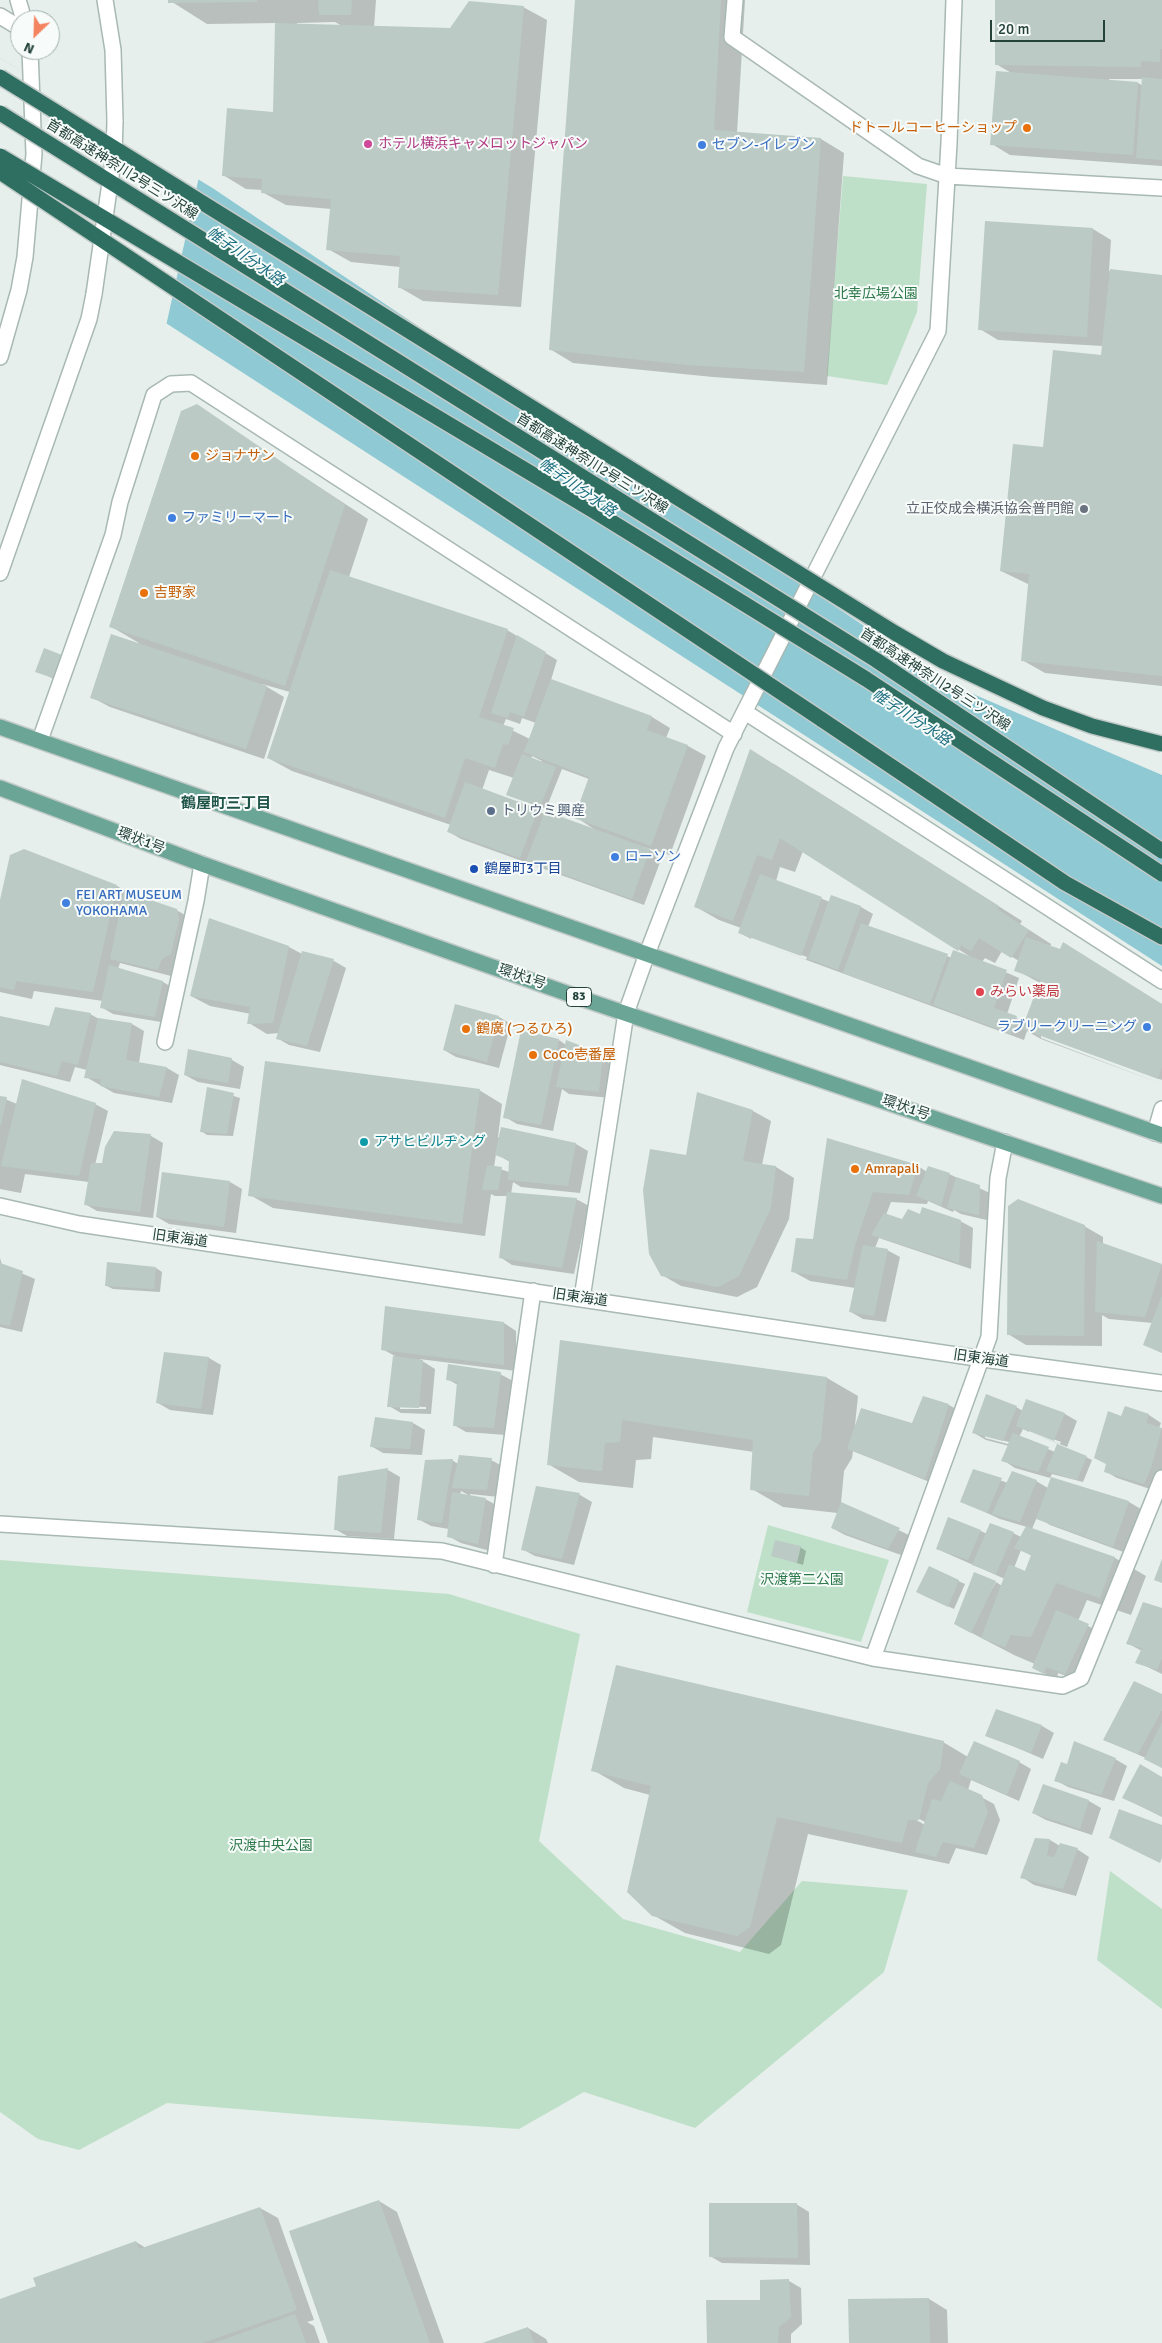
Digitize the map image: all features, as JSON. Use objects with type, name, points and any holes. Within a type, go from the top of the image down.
[{"type":"highway","points":[[0,77],[894,633],[944,661],[1043,708],[1092,726],[1162,744]]},
{"type":"highway","name":"首都高速神奈川2号三ツ沢線","points":[[0,114],[868,655],[1162,851]]},
{"type":"highway","points":[[0,156],[594,510],[866,679],[1162,874]]},
{"type":"highway","points":[[0,172],[1064,883],[1162,937]]},
{"type":"main road","points":[[0,726],[1158,1134]]},
{"type":"main road","name":"環状1号","points":[[0,788],[202,864],[626,1013],[1162,1196]]},
{"type":"street","points":[[0,573],[89,319],[94,294],[114,155],[113,50],[105,0]]},
{"type":"street","points":[[735,0],[732,37],[918,166],[947,176],[1162,188]]},
{"type":"street","points":[[582,1298],[626,1013],[647,954],[726,748],[938,330],[947,176],[954,0]]},
{"type":"street","points":[[0,357],[19,290],[25,257],[34,154],[31,60]]},
{"type":"street","points":[[40,740],[113,534],[120,502],[154,395],[171,384],[191,383],[734,734]]},
{"type":"street","points":[[745,712],[1162,980]]},
{"type":"street","points":[[165,1042],[196,901],[202,864]]},
{"type":"street","points":[[1158,1134],[1162,1109]]},
{"type":"street","points":[[873,1658],[983,1359],[989,1337],[998,1178],[1005,1142]]},
{"type":"street","name":"旧東海道","points":[[0,1206],[79,1224],[983,1359],[1162,1383]]},
{"type":"street","points":[[494,1565],[533,1291]]},
{"type":"street","points":[[0,1524],[442,1551],[873,1658],[1063,1686],[1081,1678],[1162,1478]]},
{"type":"green space","name":"北幸広場公園","points":[[843,176],[927,184],[917,312],[887,385],[827,376]]},
{"type":"green space","name":"沢渡第二公園","points":[[768,1525],[889,1560],[861,1642],[747,1612]]},
{"type":"green space","name":"沢渡中央公園","points":[[0,1560],[449,1594],[580,1634],[539,1841],[623,1919],[740,1952],[802,1881],[908,1890],[884,1972],[695,2128],[584,2092],[519,2129],[321,2116],[167,2103],[79,2150],[38,2139],[0,2112]]},
{"type":"green space","points":[[1110,1871],[1162,1909],[1162,2009],[1097,1960]]},
{"type":"water","name":"帷子川分水路","points":[[0,58],[214,189],[952,685],[1162,775],[1162,966],[0,216]]},
{"type":"pier","points":[[0,58],[199,177],[166,326],[0,219]]},
{"type":"building","points":[[168,0],[257,0],[257,2],[168,3]]},
{"type":"building","points":[[318,0],[352,0],[351,15],[319,15]]},
{"type":"building","points":[[575,0],[721,0],[714,130],[821,138],[804,372],[688,365],[549,350]]},
{"type":"building","points":[[995,0],[1162,0],[1162,49],[1160,49],[1160,62],[1141,61],[1141,67],[995,65]]},
{"type":"building","name":"ホテル横浜キャメロットジャパン","points":[[469,1],[524,6],[498,295],[398,288],[400,256],[326,250],[331,199],[261,193],[262,179],[222,176],[227,108],[273,112],[275,23],[450,28]]},
{"type":"building","points":[[996,71],[1138,82],[1133,155],[990,145]]},
{"type":"building","points":[[1142,77],[1162,79],[1162,160],[1136,158]]},
{"type":"building","points":[[985,221],[1093,228],[1087,337],[978,330]]},
{"type":"building","name":"立正佼成会横浜協会普門館","points":[[1110,269],[1162,275],[1162,676],[1021,661],[1029,574],[1000,571],[1013,444],[1043,447],[1053,350],[1101,355]]},
{"type":"building","points":[[197,404],[345,505],[285,686],[109,627],[181,411]]},
{"type":"building","points":[[330,570],[508,629],[479,717],[514,728],[508,745],[503,744],[495,768],[465,758],[445,818],[267,758]]},
{"type":"building","points":[[111,634],[267,686],[246,749],[90,698]]},
{"type":"building","points":[[517,635],[546,652],[524,717],[510,712],[508,718],[491,713]]},
{"type":"building","points":[[44,648],[62,655],[53,678],[35,672]]},
{"type":"building","points":[[551,679],[652,716],[647,730],[688,745],[651,846],[574,818],[589,777],[524,752]]},
{"type":"building","points":[[750,749],[999,906],[997,909],[1029,930],[1011,958],[979,938],[971,951],[961,945],[958,951],[780,838],[772,860],[757,855],[733,921],[694,907]]},
{"type":"building","points":[[522,754],[556,767],[540,807],[506,795]]},
{"type":"building","points":[[465,782],[538,809],[520,858],[447,832]]},
{"type":"building","points":[[545,811],[650,849],[632,899],[526,861]]},
{"type":"building","points":[[24,849],[117,885],[93,992],[16,981],[14,990],[0,987],[0,900],[10,855]]},
{"type":"building","points":[[760,874],[822,897],[801,956],[738,933]]},
{"type":"building","points":[[124,891],[177,909],[179,919],[171,954],[162,959],[158,970],[110,959]]},
{"type":"building","points":[[831,895],[861,906],[838,970],[808,959]]},
{"type":"building","points":[[209,918],[289,946],[273,1023],[247,1024],[250,1007],[190,996]]},
{"type":"building","points":[[861,923],[948,954],[930,1004],[843,973]]},
{"type":"building","points":[[1026,937],[1060,949],[1063,942],[1162,1004],[1162,1067],[1158,1079],[1022,1029],[1040,980],[1014,971]]},
{"type":"building","points":[[953,950],[1007,970],[994,1008],[1017,1016],[1011,1034],[933,1005]]},
{"type":"building","points":[[302,951],[334,959],[307,1046],[276,1039]]},
{"type":"building","points":[[109,965],[163,981],[155,1017],[100,1008]]},
{"type":"building","points":[[455,1004],[499,1016],[487,1062],[443,1050]]},
{"type":"building","points":[[55,1007],[91,1013],[78,1065],[62,1061],[57,1076],[0,1062],[0,1016],[49,1026]]},
{"type":"building","points":[[98,1018],[132,1023],[126,1060],[167,1067],[159,1097],[100,1086],[101,1079],[84,1078]]},
{"type":"building","points":[[521,1030],[559,1039],[541,1125],[503,1118]]},
{"type":"building","points":[[566,1040],[595,1051],[602,1063],[599,1092],[556,1087]]},
{"type":"building","points":[[188,1049],[232,1058],[228,1083],[184,1075]]},
{"type":"building","name":"アサヒビルヂング","points":[[265,1061],[480,1089],[462,1224],[248,1196]]},
{"type":"building","points":[[22,1079],[96,1103],[79,1176],[1,1166]]},
{"type":"building","points":[[207,1087],[234,1093],[227,1134],[200,1132]]},
{"type":"building","points":[[697,1092],[753,1110],[743,1161],[776,1166],[771,1208],[739,1276],[718,1287],[661,1276],[649,1254],[643,1190],[650,1149],[686,1155]]},
{"type":"building","points":[[0,1096],[7,1097],[1,1125],[0,1125]]},
{"type":"building","points":[[501,1127],[576,1143],[568,1186],[508,1180],[509,1160],[495,1155]]},
{"type":"building","points":[[114,1131],[151,1134],[140,1212],[84,1205],[91,1163],[102,1163],[105,1147]]},
{"type":"building","points":[[827,1138],[918,1165],[909,1195],[873,1192],[855,1245],[847,1280],[791,1272],[796,1238],[813,1239]]},
{"type":"building","points":[[487,1165],[502,1167],[498,1190],[482,1190]]},
{"type":"building","points":[[928,1166],[950,1173],[941,1206],[916,1196]]},
{"type":"building","points":[[162,1172],[230,1181],[224,1227],[156,1217]]},
{"type":"building","points":[[956,1177],[980,1185],[979,1215],[947,1208]]},
{"type":"building","points":[[507,1192],[577,1198],[562,1268],[499,1258]]},
{"type":"building","points":[[1018,1199],[1085,1225],[1084,1336],[1007,1335],[1008,1206]]},
{"type":"building","points":[[922,1207],[961,1220],[959,1263],[871,1235],[884,1213],[902,1219],[908,1209],[920,1214]]},
{"type":"building","points":[[1097,1241],[1162,1264],[1145,1317],[1095,1312]]},
{"type":"building","points":[[863,1245],[888,1249],[874,1316],[849,1312]]},
{"type":"building","points":[[107,1262],[156,1267],[154,1289],[105,1286]]},
{"type":"building","points":[[0,1263],[23,1271],[10,1326],[0,1324]]},
{"type":"building","points":[[1162,1295],[1162,1353],[1143,1345]]},
{"type":"building","points":[[385,1306],[504,1322],[504,1365],[381,1350]]},
{"type":"building","points":[[560,1340],[827,1377],[821,1440],[813,1453],[809,1496],[750,1490],[753,1440],[622,1420],[620,1442],[605,1443],[602,1471],[547,1465]]},
{"type":"building","points":[[164,1352],[209,1357],[201,1409],[156,1403]]},
{"type":"building","points":[[393,1356],[423,1360],[419,1408],[387,1407]]},
{"type":"building","points":[[448,1364],[501,1372],[494,1428],[453,1426],[457,1382],[446,1380]]},
{"type":"building","points":[[986,1394],[1017,1406],[1003,1441],[972,1433]]},
{"type":"building","points":[[923,1396],[949,1404],[925,1479],[847,1449],[861,1408],[912,1423]]},
{"type":"building","points":[[1026,1399],[1065,1413],[1054,1441],[1016,1426]]},
{"type":"building","points":[[1125,1406],[1149,1414],[1146,1423],[1162,1428],[1151,1468],[1144,1484],[1104,1472],[1106,1464],[1094,1458],[1108,1411],[1121,1416]]},
{"type":"building","points":[[375,1417],[413,1422],[410,1449],[370,1447]]},
{"type":"building","points":[[1013,1433],[1049,1447],[1038,1472],[1001,1461]]},
{"type":"building","points":[[1057,1444],[1087,1456],[1077,1480],[1046,1471]]},
{"type":"building","points":[[459,1455],[492,1458],[487,1490],[452,1488]]},
{"type":"building","points":[[453,1459],[442,1523],[417,1520],[425,1460]]},
{"type":"building","points":[[388,1468],[381,1533],[334,1530],[338,1476]]},
{"type":"building","points":[[973,1469],[1002,1478],[987,1513],[960,1502]]},
{"type":"building","points":[[1012,1471],[1037,1480],[1020,1522],[992,1514]]},
{"type":"building","points":[[1051,1477],[1129,1501],[1113,1547],[1036,1519]]},
{"type":"building","points":[[536,1486],[580,1493],[562,1559],[521,1550]]},
{"type":"building","points":[[452,1492],[486,1498],[478,1544],[447,1537]]},
{"type":"building","points":[[841,1502],[900,1528],[888,1549],[831,1528]]},
{"type":"building","points":[[948,1517],[981,1530],[968,1560],[936,1549]]},
{"type":"building","points":[[990,1523],[1014,1532],[996,1574],[972,1565]]},
{"type":"building","points":[[1026,1526],[1115,1557],[1100,1598],[1056,1583],[1031,1637],[1011,1635],[1005,1647],[981,1638],[1009,1564],[1025,1571],[1031,1555],[1014,1548]]},
{"type":"building","points":[[775,1540],[801,1546],[797,1563],[771,1556]]},
{"type":"building","points":[[1162,1559],[1162,1583],[1154,1580]]},
{"type":"building","points":[[929,1566],[959,1580],[948,1607],[916,1592]]},
{"type":"building","points":[[974,1572],[996,1581],[971,1633],[954,1624]]},
{"type":"building","points":[[1143,1602],[1162,1608],[1162,1658],[1157,1670],[1135,1663],[1142,1648],[1126,1644]]},
{"type":"building","points":[[1056,1610],[1089,1624],[1065,1674],[1046,1667],[1044,1674],[1032,1668]]},
{"type":"building","points":[[616,1665],[944,1741],[940,1769],[928,1783],[919,1820],[908,1820],[902,1843],[777,1817],[750,1927],[737,1936],[652,1916],[627,1892],[651,1786],[591,1771]]},
{"type":"building","points":[[1134,1681],[1162,1694],[1162,1710],[1138,1754],[1103,1740]]},
{"type":"building","points":[[996,1709],[1042,1725],[1031,1753],[985,1736]]},
{"type":"building","points":[[1162,1722],[1162,1768],[1144,1759]]},
{"type":"building","points":[[974,1741],[1020,1761],[1007,1795],[959,1774]]},
{"type":"building","points":[[1074,1741],[1116,1758],[1101,1795],[1054,1781],[1061,1762],[1067,1764]]},
{"type":"building","points":[[1140,1764],[1162,1777],[1162,1816],[1122,1798]]},
{"type":"building","points":[[950,1781],[982,1795],[988,1812],[974,1848],[943,1842],[936,1857],[915,1852],[932,1799],[941,1801]]},
{"type":"building","points":[[1043,1784],[1089,1800],[1080,1829],[1032,1813]]},
{"type":"building","points":[[1119,1809],[1162,1825],[1162,1858],[1160,1863],[1109,1838]]},
{"type":"building","points":[[1035,1838],[1050,1839],[1047,1856],[1054,1857],[1060,1843],[1078,1848],[1063,1889],[1020,1878]]},
{"type":"building","points":[[379,2200],[430,2343],[328,2343],[289,2231]]},
{"type":"building","points":[[709,2203],[797,2203],[798,2258],[709,2257]]},
{"type":"building","points":[[260,2207],[297,2310],[202,2343],[0,2343],[0,2299],[36,2286],[33,2278],[136,2241],[139,2249]]},
{"type":"building","points":[[789,2279],[791,2317],[779,2327],[778,2343],[707,2343],[706,2300],[760,2300],[760,2280]]},
{"type":"building","points":[[929,2298],[930,2343],[849,2343],[848,2299]]},
{"type":"building","points":[[295,2314],[306,2343],[214,2343]]},
{"type":"building","points":[[528,2327],[534,2343],[482,2343]]},
{"type":"place","name":"ドトールコーヒーショップ","points":[[1027,128]]},
{"type":"place","name":"ホテル横浜キャメロットジャパン","points":[[368,144]]},
{"type":"place","name":"セブン-イレブン","points":[[702,145]]},
{"type":"place","name":"ジョナサン","points":[[195,456]]},
{"type":"place","name":"立正佼成会横浜協会普門館","points":[[1084,509]]},
{"type":"place","name":"ファミリーマート","points":[[172,518]]},
{"type":"place","name":"吉野家","points":[[144,593]]},
{"type":"place","name":"トリウミ興産","points":[[491,811]]},
{"type":"place","name":"ローソン","points":[[615,857]]},
{"type":"place","name":"鶴屋町3丁目","points":[[474,869]]},
{"type":"place","name":"FEI ART MUSEUM YOKOHAMA","points":[[66,903]]},
{"type":"place","name":"みらい薬局","points":[[980,992]]},
{"type":"place","name":"ラブリークリーニング","points":[[1147,1027]]},
{"type":"place","name":"鶴廣 (つるひろ)","points":[[466,1029]]},
{"type":"place","name":"CoCo壱番屋","points":[[533,1055]]},
{"type":"place","name":"アサヒビルヂング","points":[[364,1142]]},
{"type":"place","name":"Amrapali","points":[[855,1169]]},
{"type":"district","name":"鶴屋町三丁目","points":[[226,804]]}]
